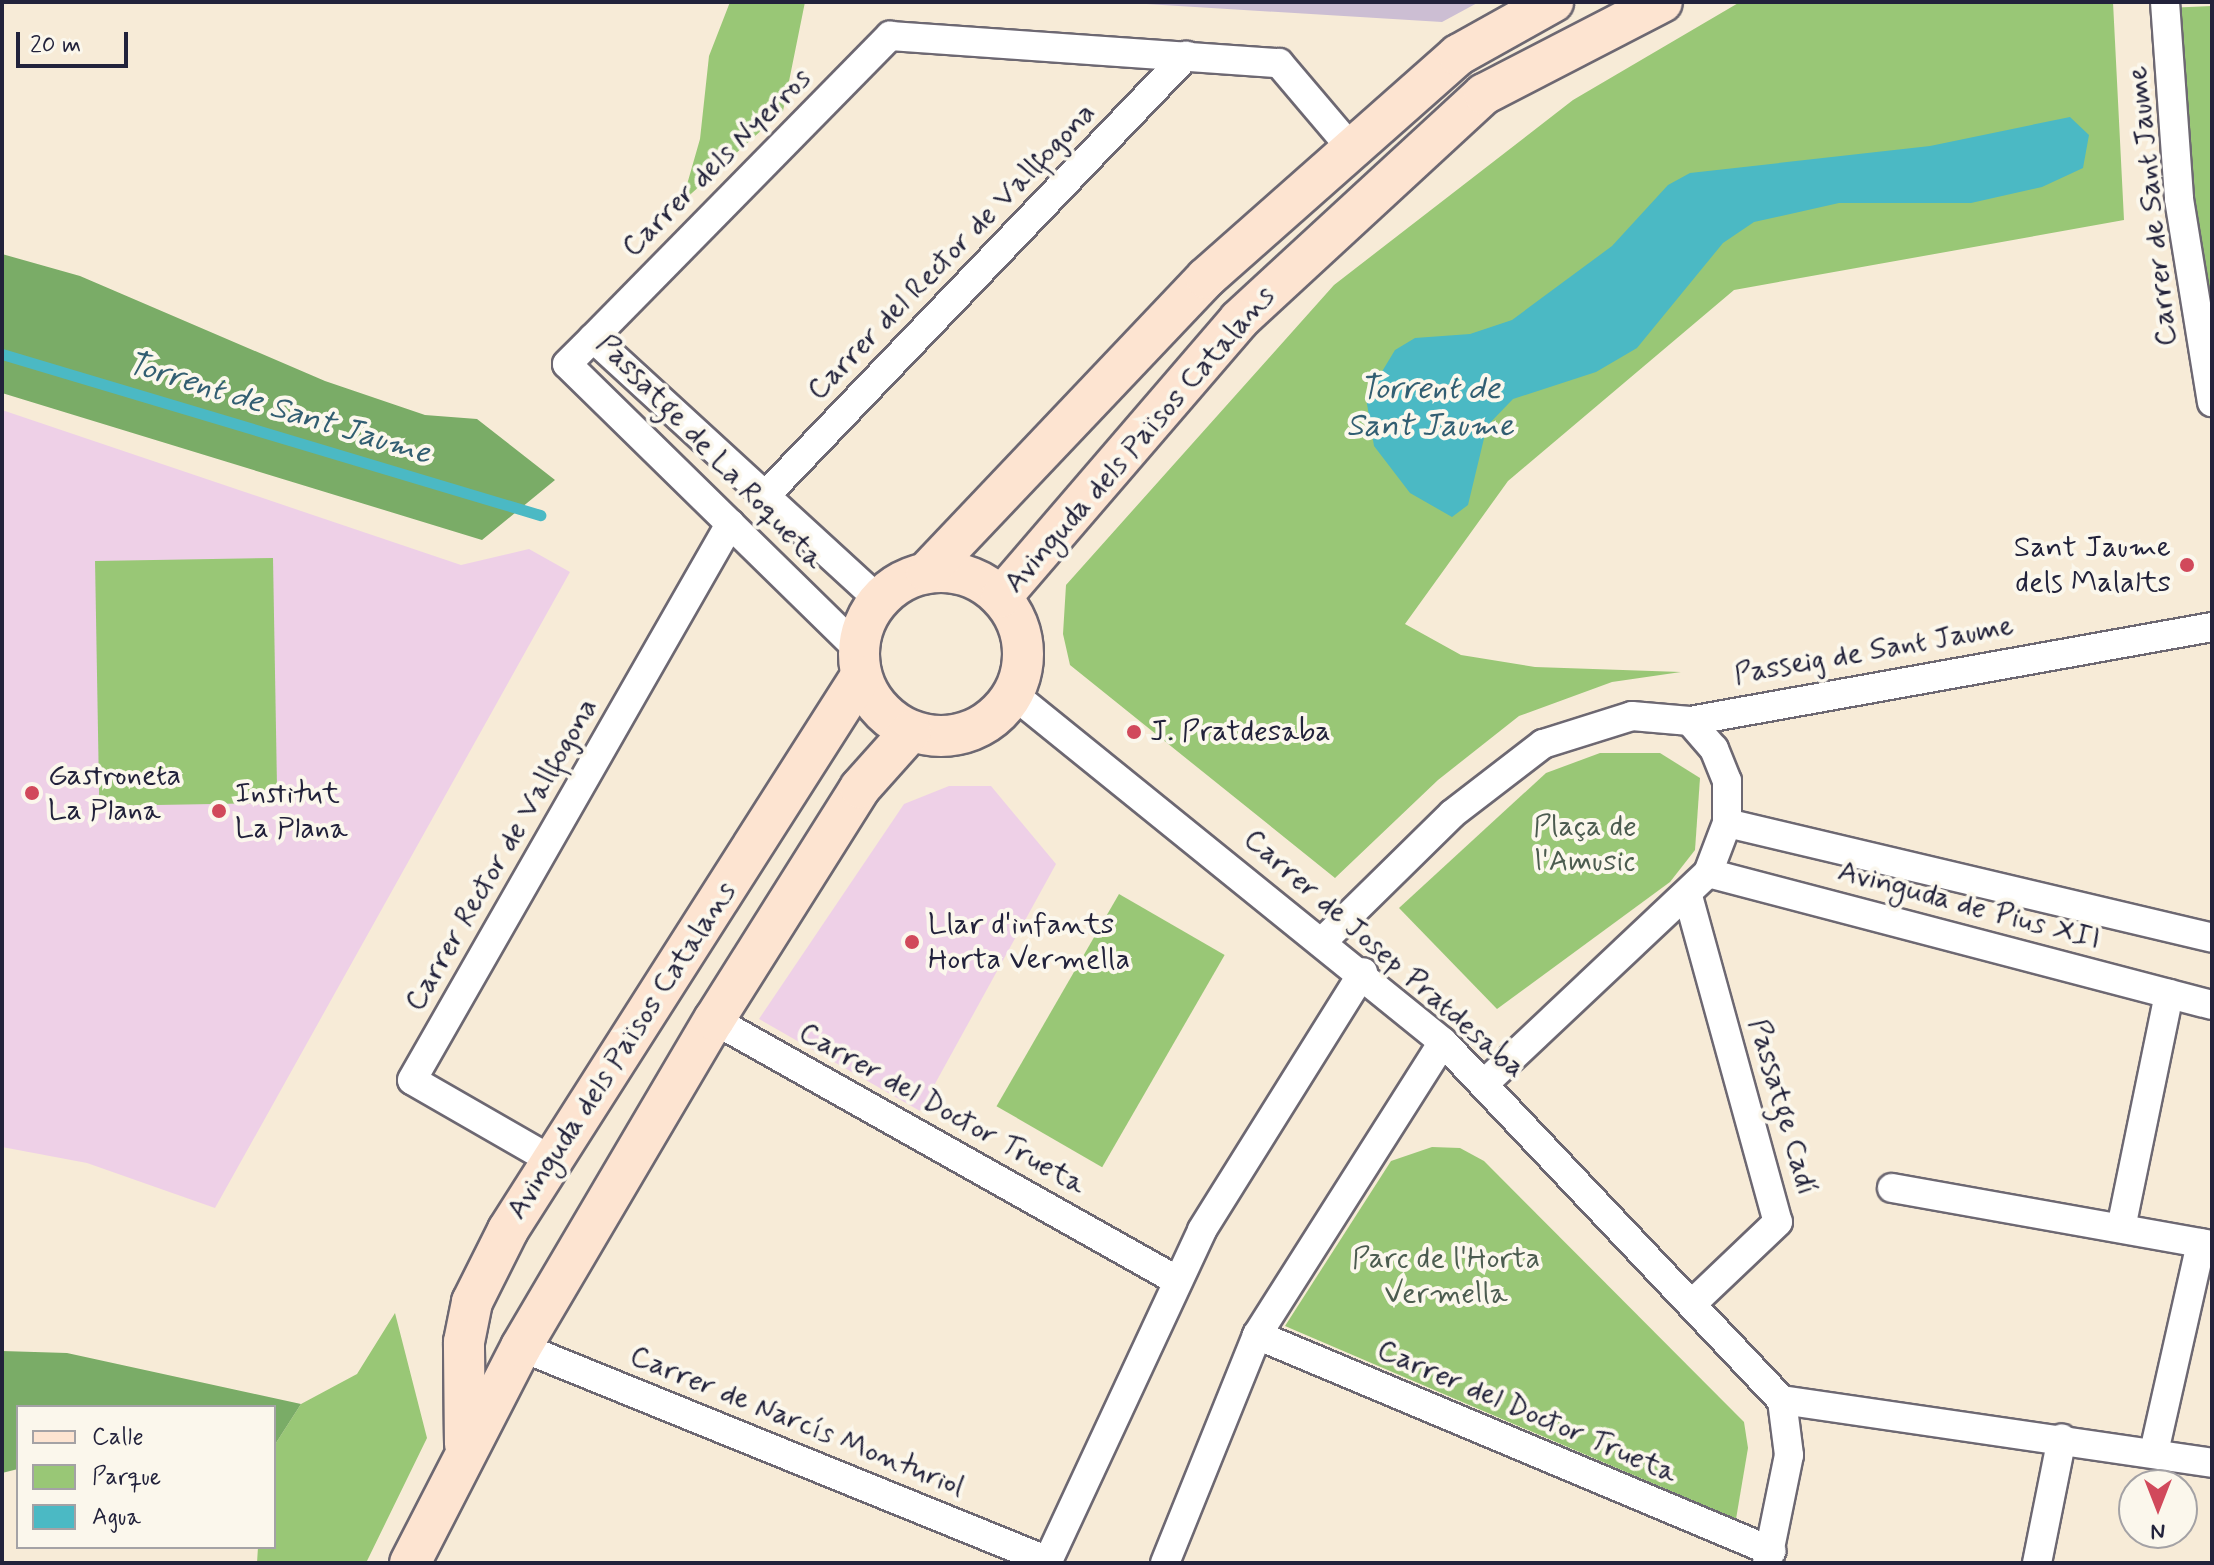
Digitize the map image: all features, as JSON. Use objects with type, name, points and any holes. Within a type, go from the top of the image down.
[{"type":"street","name":"Avinguda dels Països Catalans","points":[[927,572],[1206,278],[1458,55],[1553,2]]},
{"type":"street","name":"Avinguda dels Països Catalans","points":[[1001,597],[1239,320],[1484,94],[1662,2]]},
{"type":"street","name":"Carrer de Sant Jaume","points":[[2165,2],[2179,199],[2207,395]]},
{"type":"street","name":"Carrer dels Nyerros","points":[[593,338],[890,36],[1186,56]]},
{"type":"street","points":[[1186,56],[1279,63],[1352,149]]},
{"type":"street","name":"Carrer del Rector de Vallfogona","points":[[766,495],[1186,56]]},
{"type":"street","name":"Passatge de La Roqueta","points":[[859,662],[730,524],[567,364],[593,338],[878,599]]},
{"type":"street","name":"Carrer Rector de Vallfogona","points":[[551,1160],[412,1080],[730,524]]},
{"type":"street","points":[[927,572],[967,575],[1001,597],[1023,644],[1013,694],[969,731],[911,731],[889,718],[859,662],[878,599],[927,572]]},
{"type":"street","name":"Passeig de Sant Jaume","points":[[1690,721],[2212,627]]},
{"type":"street","name":"Avinguda dels Països Catalans","points":[[464,1452],[464,1342],[472,1302],[551,1160],[859,662]]},
{"type":"street","name":"Carrer de Josep Pratdesaba","points":[[1013,694],[1325,939],[1443,1042],[1486,1082],[1782,1400]]},
{"type":"street","points":[[1325,939],[1452,814],[1543,744],[1632,716],[1690,721],[1714,749],[1727,781],[1727,823],[1708,873],[1688,896],[1486,1082]]},
{"type":"street","name":"Avinguda dels Països Catalans","points":[[410,1563],[464,1452],[521,1347],[714,1020],[860,788],[911,731]]},
{"type":"street","name":"Avinguda de Pius XII","points":[[1727,823],[2212,938]]},
{"type":"street","name":"Avinguda de Pius XII","points":[[1708,873],[2212,1005]]},
{"type":"street","name":"Passatge Cadí","points":[[1688,896],[1778,1222],[1693,1303]]},
{"type":"street","points":[[1048,1562],[1202,1230],[1363,972]]},
{"type":"street","points":[[2121,1228],[2169,994]]},
{"type":"street","name":"Carrer del Doctor Trueta","points":[[714,1020],[1178,1281]]},
{"type":"street","points":[[1165,1563],[1257,1335],[1443,1042]]},
{"type":"street","points":[[1892,1188],[2206,1244],[2154,1452]]},
{"type":"street","name":"Carrer del Doctor Trueta","points":[[1257,1335],[1769,1557]]},
{"type":"street","name":"Carrer de Narcís Monturiol","points":[[521,1347],[1048,1562]]},
{"type":"street","points":[[1769,1557],[1789,1455],[1782,1400],[2062,1438],[2212,1463]]},
{"type":"street","points":[[2037,1563],[2062,1438]]},
{"type":"shaded area","points":[[1114,2],[1479,2],[1442,22]]},
{"type":"shaded area","name":"Institut La Plana","points":[[2,410],[461,565],[529,549],[570,572],[215,1208],[87,1163],[2,1147]]},
{"type":"shaded area","name":"Llar d'infants Horta Vermella","points":[[949,786],[991,786],[1056,864],[920,1111],[759,1019],[904,804]]},
{"type":"green space","points":[[730,2],[805,2],[783,111],[682,202],[700,139],[709,56]]},
{"type":"green space","points":[[1740,2],[2113,2],[2124,220],[1734,290],[1508,481],[1405,624],[1461,655],[1535,667],[1681,672],[1612,682],[1519,716],[1438,780],[1335,878],[1070,665],[1063,634],[1066,585],[1334,285],[1573,100]]},
{"type":"green space","points":[[2212,6],[2212,309],[2197,315],[2166,8]]},
{"type":"green space","points":[[2,254],[80,276],[325,381],[425,415],[477,419],[555,480],[482,540],[2,393]]},
{"type":"green space","points":[[273,558],[277,803],[99,806],[95,561]]},
{"type":"green space","name":"Plaça de l'Amusic","points":[[1600,753],[1660,753],[1700,778],[1695,850],[1670,882],[1497,1009],[1399,908],[1546,773]]},
{"type":"green space","points":[[1119,894],[1225,955],[1102,1167],[997,1106]]},
{"type":"green space","name":"Parc de l'Horta Vermella","points":[[1432,1147],[1460,1148],[1484,1161],[1744,1422],[1748,1448],[1736,1519],[1285,1326],[1391,1161]]},
{"type":"green space","points":[[395,1313],[427,1438],[366,1563],[257,1563],[258,1549],[276,1549],[276,1443],[301,1404],[357,1374]]},
{"type":"green space","points":[[2,1351],[67,1353],[301,1404],[276,1443],[276,1405],[16,1405],[16,1470],[2,1473]]},
{"type":"water","name":"Torrent de Sant Jaume","points":[[2070,117],[2089,135],[2083,168],[2042,187],[1971,203],[1839,203],[1754,222],[1723,243],[1637,348],[1596,372],[1513,399],[1487,426],[1468,505],[1452,517],[1410,493],[1374,446],[1366,398],[1395,350],[1415,338],[1470,334],[1512,320],[1612,246],[1668,185],[1690,173],[1930,146]]},
{"type":"waterway","name":"Torrent de Sant Jaume","points":[[2,354],[540,515]]},
{"type":"place","name":"Sant Jaume dels Malalts","points":[[2187,565]]},
{"type":"place","name":"J. Pratdesaba","points":[[1134,732]]},
{"type":"place","name":"Gastroneta La Plana","points":[[32,793]]},
{"type":"place","name":"Institut La Plana","points":[[219,811]]},
{"type":"place","name":"Llar d'infants Horta Vermella","points":[[912,942]]}]
